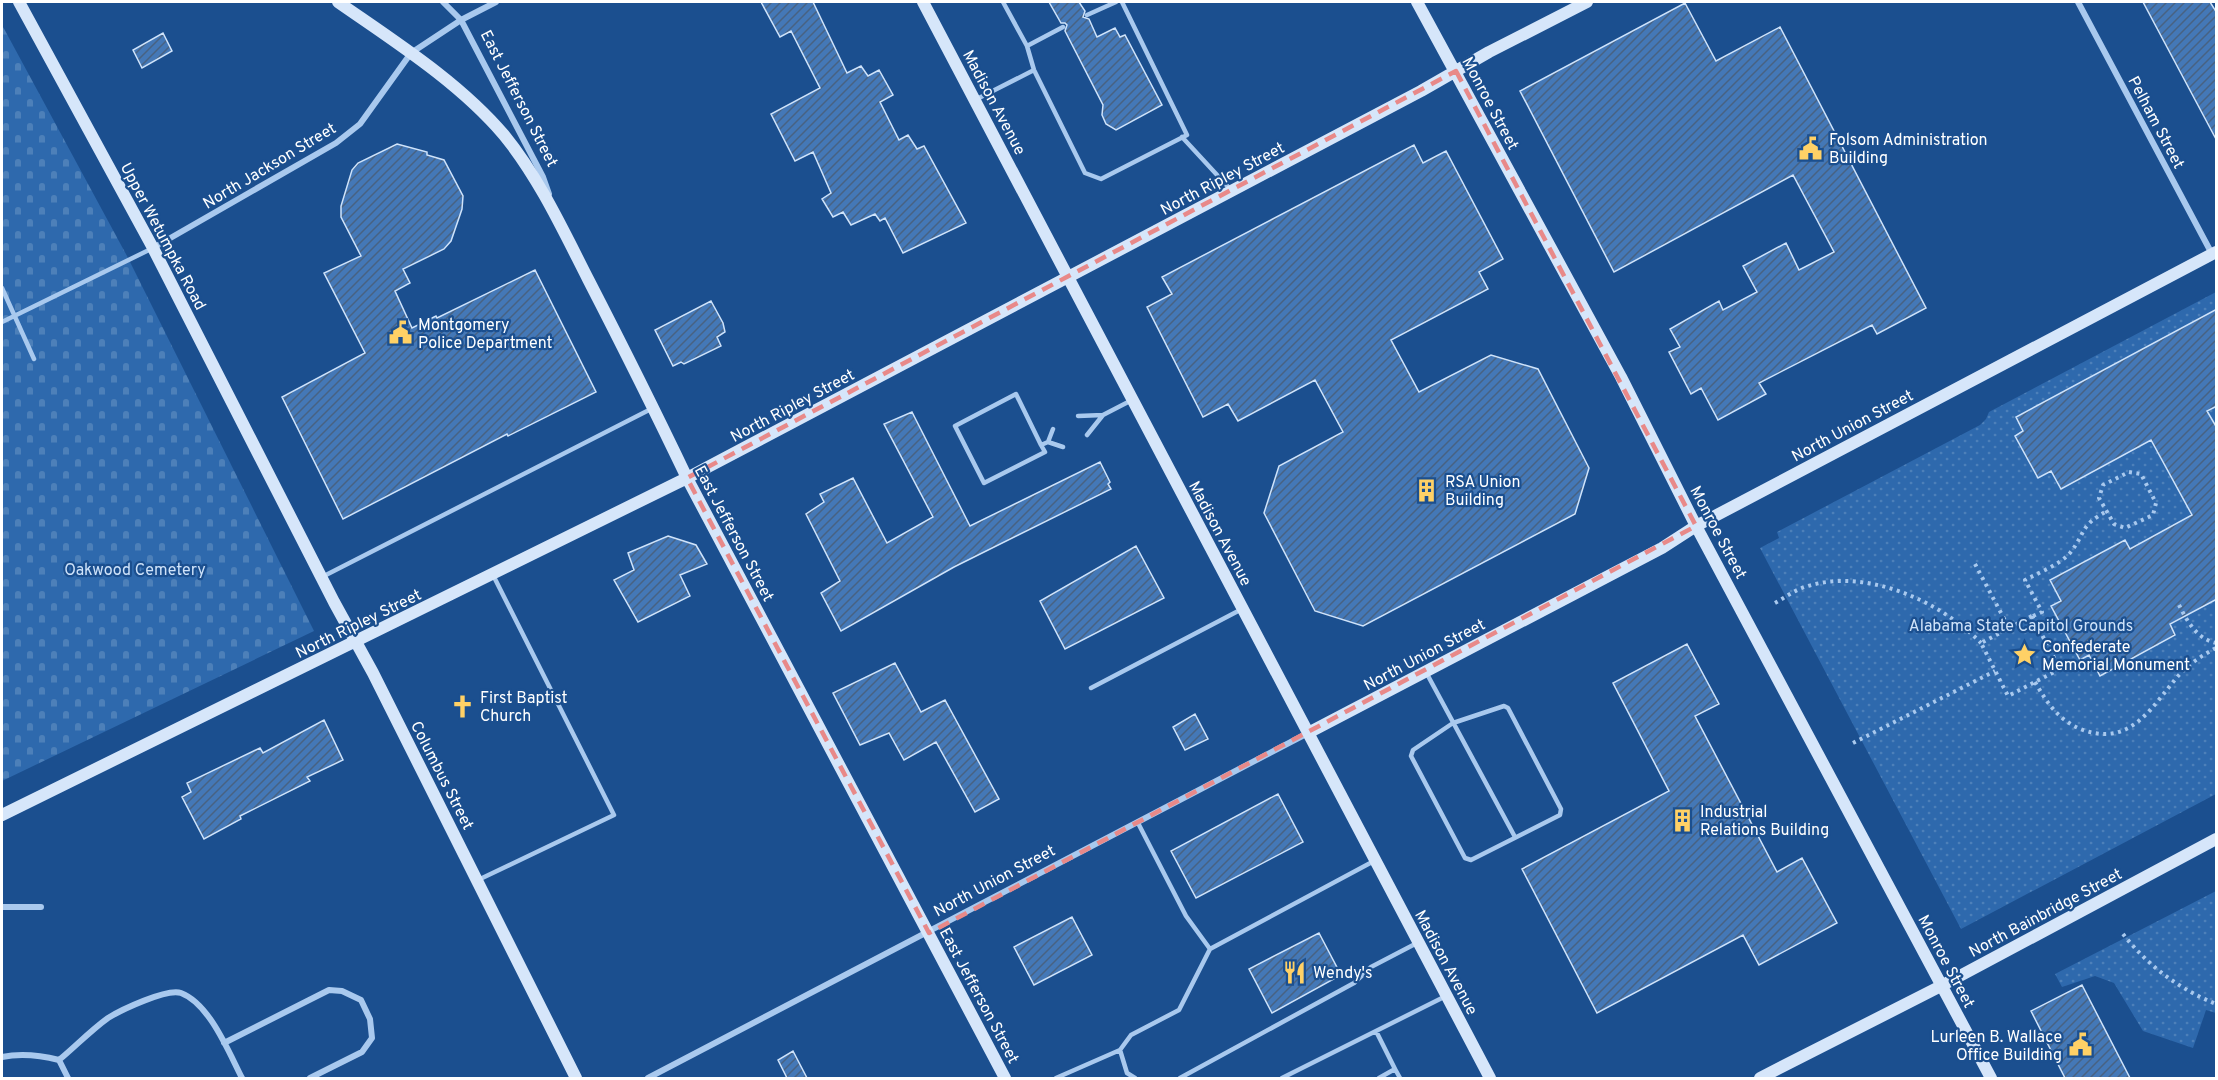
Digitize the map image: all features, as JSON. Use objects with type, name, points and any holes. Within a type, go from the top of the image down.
[{"type":"main road","name":"Upper Wetumpka Road","points":[[19,2],[153,248],[276,488]]},
{"type":"main road","points":[[338,2],[411,53],[467,99],[502,133],[530,169],[566,236]]},
{"type":"main road","name":"Madison Avenue","points":[[923,2],[1490,1078]]},
{"type":"main road","name":"Monroe Street","points":[[1417,2],[1621,377],[1696,526],[1990,1078]]},
{"type":"main road","name":"North Ripley Street","points":[[2,815],[687,478],[1587,2]]},
{"type":"main road","name":"East Jefferson Street","points":[[566,236],[687,478],[1005,1078]]},
{"type":"main road","name":"North Union Street","points":[[1308,733],[1662,548],[1696,526],[2214,254]]},
{"type":"main road","name":"Columbus Street","points":[[276,488],[576,1078]]},
{"type":"main road","name":"North Bainbridge Street","points":[[1761,1078],[1941,986],[2217,839]]},
{"type":"street","name":"East Jefferson Street","points":[[443,2],[461,20],[543,177],[566,236]]},
{"type":"street","name":"North Jackson Street","points":[[153,248],[336,143],[360,124],[411,53],[461,20],[496,2]]},
{"type":"street","name":"Pelham Street","points":[[2078,2],[2214,254]]},
{"type":"street","name":"North Union Street","points":[[648,1078],[1308,733]]},
{"type":"street","points":[[2,907],[41,908]]},
{"type":"street","points":[[224,1043],[329,990],[342,991],[361,1000],[370,1019],[372,1038],[362,1052],[310,1078]]},
{"type":"street","points":[[59,1060],[108,1019],[166,993],[180,993],[194,1001],[212,1020],[242,1078]]},
{"type":"street","points":[[2,1057],[18,1054],[39,1055],[59,1060],[68,1078]]},
{"type":"lane","points":[[1003,2],[1027,46],[1034,70],[1085,173],[1101,179],[1188,135],[1122,2]]},
{"type":"lane","points":[[1087,15],[1116,2]]},
{"type":"lane","points":[[1027,46],[1063,27]]},
{"type":"lane","points":[[975,100],[1034,70]]},
{"type":"lane","points":[[1182,137],[1232,191]]},
{"type":"lane","points":[[2,322],[153,248]]},
{"type":"lane","points":[[2,288],[34,359]]},
{"type":"lane","points":[[1016,394],[1041,444],[1045,452],[984,483],[955,426],[1016,394]]},
{"type":"lane","points":[[1078,416],[1102,415],[1132,400]]},
{"type":"lane","points":[[321,578],[654,408]]},
{"type":"lane","points":[[1087,435],[1102,415]]},
{"type":"lane","points":[[1048,442],[1053,429]]},
{"type":"lane","points":[[1041,444],[1048,442],[1063,447]]},
{"type":"lane","points":[[477,880],[614,815],[493,575]]},
{"type":"lane","points":[[1091,688],[1242,609]]},
{"type":"lane","points":[[1426,671],[1515,837]]},
{"type":"lane","points":[[1504,706],[1508,708],[1561,809],[1560,815],[1515,837],[1472,860],[1465,858],[1411,756],[1413,750],[1453,723],[1504,706]]},
{"type":"lane","points":[[1138,823],[1186,916],[1210,949]]},
{"type":"lane","points":[[1056,1078],[1120,1050],[1131,1035],[1179,1010],[1210,949],[1374,861]]},
{"type":"lane","points":[[1180,1078],[1354,983],[1371,967],[1418,942]]},
{"type":"lane","points":[[1282,1078],[1447,995]]},
{"type":"lane","points":[[1376,1031],[1400,1078]]},
{"type":"lane","points":[[1120,1050],[1127,1073],[1135,1078]]},
{"type":"lane","points":[[1379,1078],[1395,1069]]},
{"type":"path","points":[[2129,472],[2141,474],[2156,503],[2153,515],[2125,528],[2114,524],[2107,511],[2099,498],[2103,485],[2129,472]]},
{"type":"path","points":[[1981,643],[2042,612],[2025,580],[2063,559],[2070,552],[2086,525],[2107,511]]},
{"type":"path","points":[[1975,564],[2009,628]]},
{"type":"path","points":[[1775,603],[1797,591],[1822,583],[1844,581],[1868,584],[1913,597],[1944,612],[1964,626],[1981,643],[2008,696],[2060,669],[2032,616]]},
{"type":"path","points":[[2179,605],[2193,628],[2201,636],[2217,643]]},
{"type":"path","points":[[2035,682],[2051,708],[2065,721],[2095,734],[2112,734],[2141,720],[2186,669],[2217,648]]},
{"type":"path","points":[[1853,743],[1995,671]]},
{"type":"path","points":[[2123,934],[2136,951],[2169,979],[2188,991],[2217,1004]]},
{"type":"highlighted area","points":[[1456,71],[1696,526],[929,933],[687,478]]},
{"type":"green space","name":"Oakwood Cemetery","points":[[2,25],[127,256],[314,631],[2,781]]},
{"type":"green space","name":"Alabama State Capitol Grounds","points":[[2216,292],[2216,794],[1961,929],[1760,548],[1779,538],[1777,532],[1980,425],[1989,412]]},
{"type":"green space","points":[[2216,891],[2216,1013],[2206,1010],[2193,1048],[2143,1031],[2114,983],[2095,976],[2062,987],[2055,974]]},
{"type":"building","points":[[761,2],[813,2],[847,73],[861,66],[868,76],[879,70],[893,95],[880,102],[899,140],[908,135],[917,149],[924,146],[966,223],[903,253],[885,218],[880,221],[875,214],[851,225],[843,212],[833,217],[822,199],[831,193],[813,152],[795,161],[771,114],[820,88],[791,31],[780,37]]},
{"type":"building","points":[[1049,2],[1079,2],[1085,11],[1083,17],[1089,19],[1097,37],[1115,28],[1120,37],[1125,35],[1162,105],[1116,130],[1106,124],[1102,115],[1103,105],[1065,31],[1067,25],[1061,23]]},
{"type":"building","points":[[2143,2],[2210,2],[2217,13],[2217,141]]},
{"type":"building","points":[[1685,3],[1716,61],[1780,27],[1926,308],[1877,334],[1872,325],[1759,383],[1766,394],[1718,420],[1701,388],[1691,394],[1669,352],[1680,347],[1670,329],[1719,301],[1723,310],[1757,292],[1743,266],[1786,243],[1799,270],[1834,252],[1793,175],[1614,272],[1520,91]]},
{"type":"building","points":[[163,33],[172,51],[142,68],[133,50]]},
{"type":"building","name":"Montgomery Police Department","points":[[397,144],[427,152],[427,155],[444,160],[463,196],[462,209],[451,241],[444,249],[403,269],[410,283],[395,291],[412,328],[535,270],[596,392],[508,436],[507,434],[343,519],[282,397],[365,353],[324,273],[361,256],[341,217],[341,206],[352,170],[358,163]]},
{"type":"building","points":[[1414,145],[1423,163],[1446,151],[1503,259],[1479,272],[1488,289],[1391,340],[1419,392],[1491,355],[1538,369],[1589,468],[1575,514],[1363,626],[1315,611],[1264,513],[1279,466],[1343,432],[1315,380],[1238,421],[1228,404],[1203,417],[1147,307],[1172,294],[1162,277]]},
{"type":"building","points":[[711,301],[723,323],[725,332],[717,337],[721,346],[684,364],[681,362],[673,366],[655,330]]},
{"type":"building","points":[[2217,309],[2217,406],[2207,411],[2217,428],[2217,599],[2170,624],[2175,635],[2100,676],[2089,655],[2080,660],[2051,606],[2061,601],[2050,580],[2125,540],[2130,549],[2192,515],[2151,440],[2061,489],[2051,471],[2038,478],[2015,436],[2023,431],[2016,417]]},
{"type":"building","points":[[912,412],[970,526],[1100,462],[1111,489],[954,567],[841,631],[821,593],[840,581],[806,514],[824,502],[820,494],[853,478],[887,543],[933,517],[884,424]]},
{"type":"building","points":[[668,536],[696,545],[707,564],[680,575],[690,596],[638,622],[614,580],[634,570],[628,553]]},
{"type":"building","points":[[1136,546],[1164,598],[1065,649],[1040,601]]},
{"type":"building","name":"Industrial Relations Building","points":[[1687,644],[1719,704],[1695,716],[1777,872],[1802,858],[1837,923],[1759,965],[1743,935],[1597,1013],[1522,869],[1669,791],[1613,683]]},
{"type":"building","points":[[895,663],[921,712],[945,700],[999,799],[975,812],[936,742],[904,760],[889,733],[860,745],[833,693]]},
{"type":"building","points":[[1195,714],[1208,739],[1185,750],[1173,727]]},
{"type":"building","points":[[324,720],[343,760],[307,777],[310,781],[240,816],[241,819],[204,839],[182,797],[191,792],[187,783],[260,748],[263,753]]},
{"type":"building","points":[[1278,794],[1303,842],[1196,898],[1171,851]]},
{"type":"building","points":[[1072,917],[1092,955],[1034,985],[1014,947]]},
{"type":"building","name":"Wendy's","points":[[1319,933],[1341,975],[1272,1013],[1249,969]]},
{"type":"building","name":"Lurleen B. Wallace Office Building","points":[[2082,985],[2130,1078],[2065,1078],[2031,1011]]},
{"type":"building","points":[[793,1051],[807,1078],[787,1078],[778,1060]]},
{"type":"place","name":"Folsom Administration Building","points":[[1811,148]]},
{"type":"place","name":"Montgomery Police Department","points":[[400,333]]},
{"type":"place","name":"RSA Union Building","points":[[1427,490]]},
{"type":"place","name":"Confederate Memorial Monument","points":[[2024,655]]},
{"type":"place","name":"First Baptist Church","points":[[462,706]]},
{"type":"place","name":"Industrial Relations Building","points":[[1682,820]]},
{"type":"place","name":"Wendy's","points":[[1295,972]]},
{"type":"place","name":"Lurleen B. Wallace Office Building","points":[[2080,1045]]}]
